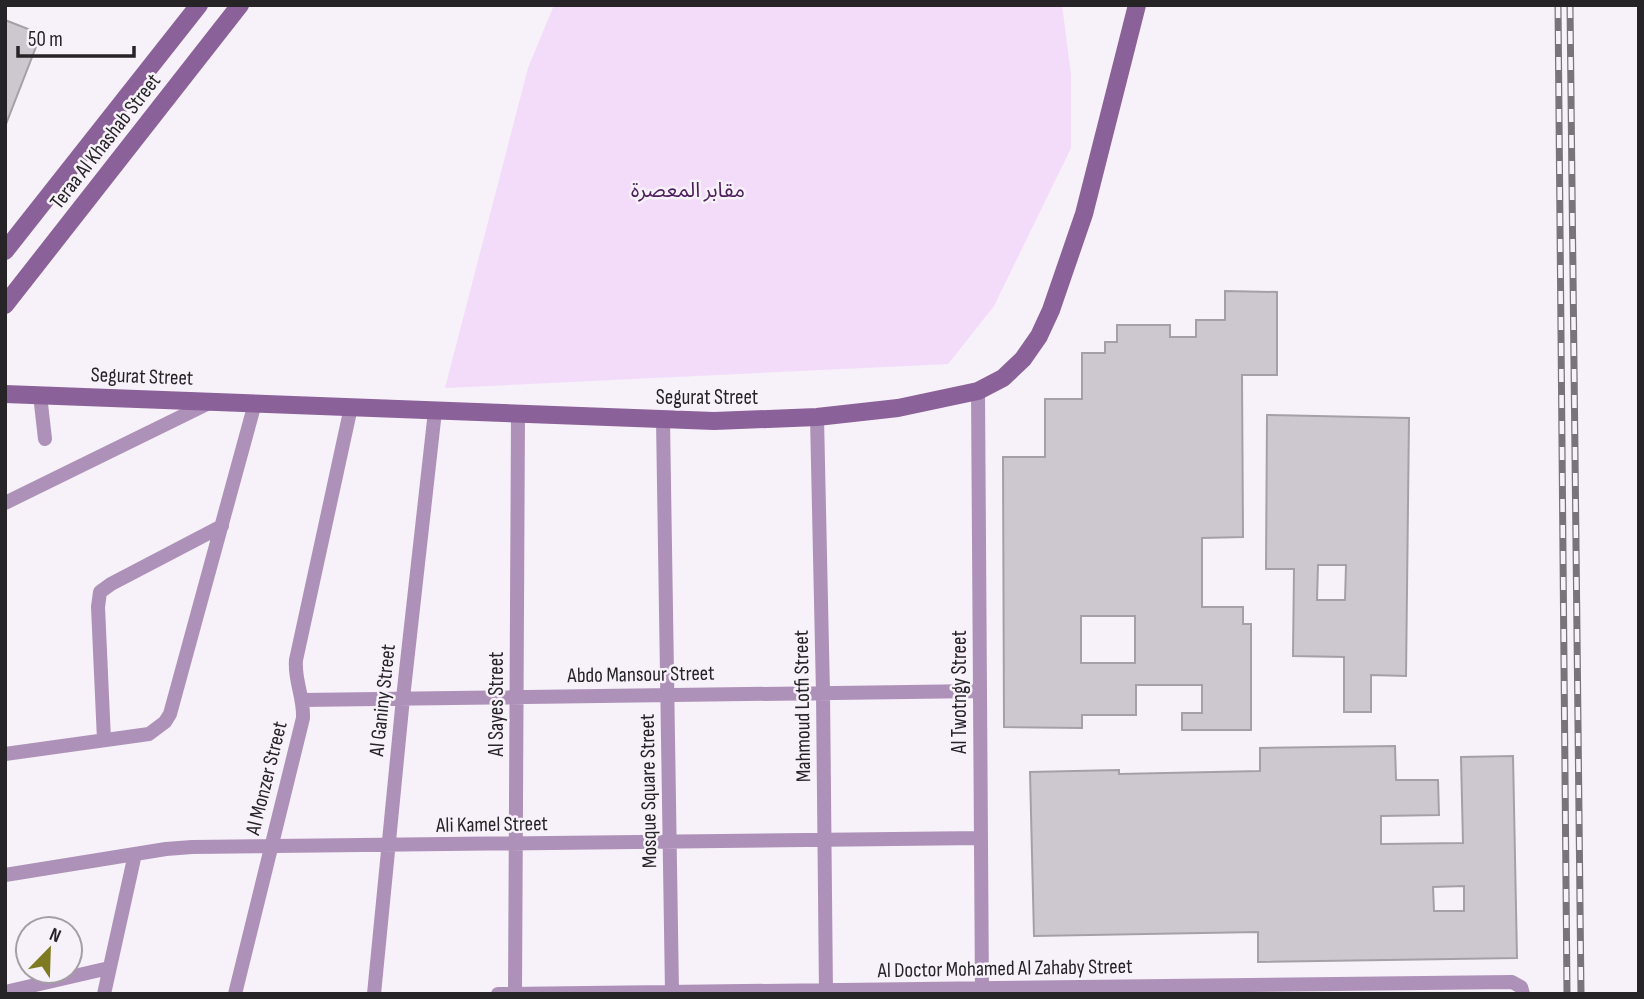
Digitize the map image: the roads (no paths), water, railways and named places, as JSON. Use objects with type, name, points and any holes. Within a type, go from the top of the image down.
[{"type":"street","name":"Teraa Al Khashab Street","points":[[5,251],[199,5]]},
{"type":"street","name":"Teraa Al Khashab Street","points":[[5,305],[240,5]]},
{"type":"street","name":"Segurat Street","points":[[5,394],[663,420],[766,421],[898,408],[978,391],[1003,377],[1023,359],[1039,336],[1051,310],[1084,214],[1138,5]]},
{"type":"street","name":"Al Twotngy Street","points":[[978,391],[982,991]]},
{"type":"street","points":[[40,395],[45,439]]},
{"type":"street","points":[[5,503],[212,402]]},
{"type":"street","points":[[5,754],[149,734],[165,723],[170,714],[255,403]]},
{"type":"street","name":"Al Monzer Street","points":[[235,994],[301,726],[302,700],[296,681],[296,660],[351,407]]},
{"type":"street","name":"Al Ganiny Street","points":[[374,994],[435,411]]},
{"type":"street","name":"Al Sayes Street","points":[[515,994],[518,414]]},
{"type":"street","name":"Mahmoud Lotfi Street","points":[[817,418],[826,992]]},
{"type":"street","name":"Mosque Square Street","points":[[663,420],[672,992]]},
{"type":"street","points":[[104,740],[98,607],[100,592],[222,526]]},
{"type":"street","name":"Abdo Mansour Street","points":[[302,700],[980,691]]},
{"type":"street","name":"Ali Kamel Street","points":[[5,874],[192,847],[981,838]]},
{"type":"street","points":[[104,994],[135,854]]},
{"type":"street","points":[[5,992],[109,968]]},
{"type":"street","name":"Al Doctor Mohamed Al Zahaby Street","points":[[498,994],[1348,989],[1512,982],[1521,987],[1523,994]]},
{"type":"railway","points":[[1558,5],[1567,994]]},
{"type":"railway","points":[[1570,5],[1581,994]]},
{"type":"park label","name":"مقابر المعصرة","points":[[688,190]]}]
